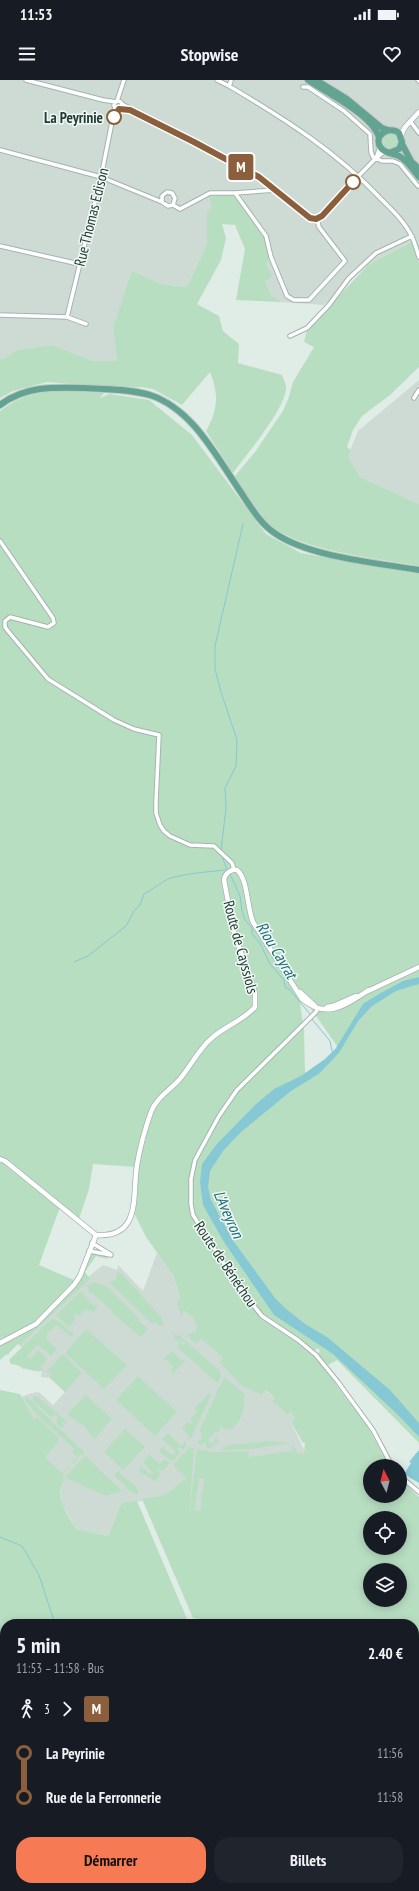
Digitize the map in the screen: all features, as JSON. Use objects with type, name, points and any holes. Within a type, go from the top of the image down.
[{"type":"main road","points":[[308,80],[365,119],[378,133],[385,150],[400,156],[419,177]]},
{"type":"main road","points":[[316,80],[348,99],[382,128],[398,133],[411,161],[419,169]]},
{"type":"main road","points":[[379,138],[388,130]]},
{"type":"main road","points":[[385,150],[397,151],[402,144]]},
{"type":"main road","points":[[0,405],[24,392],[46,387],[103,389],[150,395],[174,407],[192,424],[252,509],[263,523],[276,534],[295,544],[313,550],[419,570]]},
{"type":"street","points":[[26,80],[103,100],[130,110]]},
{"type":"street","points":[[117,106],[124,80]]},
{"type":"street","points":[[217,80],[282,117],[319,142],[359,176],[387,205],[412,236],[419,257]]},
{"type":"street","points":[[229,86],[231,81]]},
{"type":"street","points":[[303,87],[308,87],[344,111],[370,134],[371,152],[374,158],[382,161],[394,161],[400,164],[418,186]]},
{"type":"street","points":[[121,91],[122,104],[130,110],[239,166],[276,190],[310,218],[316,219]]},
{"type":"street","points":[[117,106],[122,104]]},
{"type":"street","points":[[117,106],[122,104]]},
{"type":"street","name":"Rue Thomas Edison","points":[[67,317],[117,106]]},
{"type":"street","points":[[398,133],[419,112]]},
{"type":"street","points":[[410,121],[419,133]]},
{"type":"street","points":[[0,150],[101,177],[162,202],[168,206],[173,204]]},
{"type":"street","points":[[376,158],[385,150]]},
{"type":"street","points":[[316,219],[385,150]]},
{"type":"street","points":[[173,204],[180,209],[210,193],[276,190]]},
{"type":"street","points":[[162,202],[164,195],[170,192],[175,198],[173,204]]},
{"type":"street","points":[[235,193],[266,236],[271,257],[287,296],[294,300],[309,300],[345,261],[319,227],[316,219]]},
{"type":"street","points":[[290,336],[307,328],[329,305],[349,278],[376,253],[412,236]]},
{"type":"street","points":[[0,246],[79,264]]},
{"type":"street","points":[[0,315],[67,317],[86,324]]},
{"type":"street","points":[[414,398],[419,390]]},
{"type":"street","points":[[0,541],[53,618],[54,623],[48,627],[10,617],[5,621],[8,631],[48,679],[114,720],[134,729],[159,735],[156,813],[160,825],[170,836],[190,845],[214,846],[232,863],[233,870],[239,872],[242,876],[249,912],[253,922],[296,988],[318,1008],[333,1006],[419,967]]},
{"type":"street","name":"Route de Cayssiols","points":[[96,1234],[104,1235],[118,1231],[125,1227],[131,1217],[141,1145],[152,1110],[156,1103],[179,1080],[213,1037],[255,1007],[255,993],[234,933],[224,880],[226,874],[233,870]]},
{"type":"street","name":"Route de Bénéchou","points":[[318,1008],[316,1012],[237,1090],[230,1100],[195,1160],[191,1179],[191,1204],[193,1215],[204,1235],[238,1286],[262,1316],[298,1340],[316,1355],[364,1416],[389,1459]]},
{"type":"street","points":[[0,1159],[5,1161],[96,1234],[80,1276],[74,1285],[36,1324],[0,1343]]},
{"type":"street","points":[[89,1251],[111,1255],[92,1243]]},
{"type":"street","points":[[407,1482],[419,1492]]},
{"type":"shaded area","points":[[0,80],[419,80],[419,263],[410,242],[369,264],[324,305],[281,302],[271,295],[264,280],[266,249],[265,238],[235,195],[209,196],[211,209],[207,212],[207,244],[187,287],[161,284],[132,272],[113,327],[117,361],[94,361],[52,345],[18,350],[4,360],[0,358]]},
{"type":"shaded area","points":[[419,380],[419,504],[360,477],[348,456],[358,431]]},
{"type":"shaded area","points":[[157,1253],[173,1275],[180,1299],[181,1315],[184,1311],[193,1316],[197,1326],[195,1331],[188,1335],[200,1338],[223,1358],[219,1362],[275,1397],[272,1402],[281,1408],[287,1415],[291,1412],[295,1419],[291,1422],[306,1454],[207,1476],[203,1517],[185,1517],[165,1498],[123,1502],[108,1536],[76,1529],[62,1504],[60,1485],[7,1451],[56,1438],[34,1419],[21,1397],[39,1392],[53,1405],[65,1392],[50,1378],[41,1377],[42,1371],[23,1369],[18,1365],[11,1364],[9,1360],[22,1348],[13,1339],[41,1324],[73,1289],[103,1265],[117,1270],[118,1265],[143,1291]]},
{"type":"green space","points":[[391,132],[397,135],[400,141],[397,147],[391,150],[385,147],[382,141],[385,135]]},
{"type":"green space","points":[[235,195],[265,238],[269,261],[266,263],[272,277],[265,281],[271,295],[281,302],[236,300],[245,249],[235,225],[222,224],[226,238],[221,260],[197,304],[219,316],[223,331],[239,344],[238,363],[282,375],[286,387],[285,396],[273,418],[233,473],[206,431],[213,416],[216,402],[215,388],[210,372],[182,405],[153,389],[142,387],[122,388],[47,382],[13,391],[0,398],[0,358],[4,359],[17,350],[52,345],[94,361],[117,361],[113,327],[132,271],[161,284],[187,287],[207,244],[207,212],[211,209],[209,196]]},
{"type":"green space","points":[[411,242],[419,263],[419,367],[390,395],[362,416],[353,430],[347,447],[351,450],[348,456],[360,477],[419,504],[419,566],[342,553],[303,542],[286,535],[271,526],[260,516],[234,477],[255,452],[283,411],[293,382],[314,347],[304,342],[307,330],[369,264]]},
{"type":"green space","points":[[58,390],[104,393],[100,398],[109,394],[149,400],[192,435],[266,534],[301,553],[419,574],[419,1443],[337,1360],[328,1365],[318,1354],[320,1351],[318,1348],[313,1352],[348,1401],[363,1418],[385,1459],[363,1459],[363,1503],[407,1503],[407,1486],[419,1497],[419,1619],[193,1618],[142,1499],[166,1495],[186,1478],[173,1465],[190,1447],[194,1448],[189,1515],[197,1449],[214,1452],[248,1451],[249,1457],[293,1451],[292,1445],[297,1453],[304,1454],[305,1443],[303,1443],[291,1422],[295,1419],[291,1412],[287,1415],[281,1408],[272,1402],[275,1397],[265,1390],[262,1395],[242,1386],[219,1362],[223,1358],[201,1339],[196,1344],[187,1335],[195,1331],[197,1326],[192,1316],[184,1311],[181,1316],[177,1303],[180,1298],[173,1275],[146,1237],[132,1209],[135,1167],[93,1164],[89,1189],[79,1219],[61,1204],[39,1265],[74,1280],[37,1322],[0,1339],[0,411],[21,398]],"holes":[[[298,990],[337,1046],[339,1053],[320,1073],[305,1073],[304,1030]],[[199,1478],[204,1479],[200,1511],[195,1510]]]},
{"type":"green space","points":[[92,1254],[107,1257],[108,1262],[107,1259],[96,1256],[85,1272],[90,1279],[20,1345],[18,1344],[8,1356],[7,1354],[0,1360],[0,1346],[41,1323],[73,1289]]},
{"type":"green space","points":[[120,1272],[161,1317],[164,1326],[160,1326],[155,1322],[152,1324],[110,1283],[116,1279],[117,1274]]},
{"type":"green space","points":[[94,1282],[106,1286],[139,1318],[138,1320],[148,1329],[141,1337],[112,1313],[113,1312],[91,1292],[89,1294],[88,1285]]},
{"type":"green space","points":[[80,1292],[85,1294],[84,1296],[94,1306],[96,1304],[98,1306],[93,1312],[90,1310],[88,1312],[86,1309],[79,1316],[75,1314],[74,1316],[76,1318],[69,1328],[56,1315]]},
{"type":"green space","points":[[54,1319],[60,1322],[74,1335],[72,1337],[57,1325],[47,1333],[46,1339],[57,1349],[51,1356],[38,1345],[27,1356],[30,1359],[38,1350],[47,1359],[41,1367],[43,1370],[36,1371],[11,1364],[9,1360],[50,1320]]},
{"type":"green space","points":[[86,1329],[127,1365],[104,1389],[65,1353]]},
{"type":"green space","points":[[174,1334],[180,1336],[220,1371],[221,1377],[217,1383],[176,1346],[179,1344],[175,1340],[184,1345],[185,1343],[174,1339]]},
{"type":"green space","points":[[172,1351],[182,1361],[184,1359],[185,1361],[173,1374],[171,1373],[173,1370],[171,1369],[173,1366],[166,1360],[162,1361]]},
{"type":"green space","points":[[63,1354],[82,1373],[65,1392],[50,1378],[51,1373],[46,1372]]},
{"type":"green space","points":[[138,1376],[177,1412],[155,1436],[116,1400]]},
{"type":"green space","points":[[225,1377],[244,1394],[244,1409],[238,1423],[234,1427],[230,1430],[221,1427],[218,1432],[215,1432],[213,1437],[210,1436],[208,1442],[213,1444],[215,1438],[220,1440],[211,1448],[205,1447],[206,1444],[203,1443],[202,1446],[198,1443],[198,1440],[201,1441],[202,1433],[199,1432]]},
{"type":"green space","points":[[0,1390],[20,1394],[34,1419],[37,1417],[59,1438],[59,1441],[45,1457],[62,1473],[68,1467],[63,1474],[64,1479],[60,1492],[63,1505],[76,1529],[108,1536],[121,1504],[123,1502],[137,1501],[187,1619],[0,1619]]},
{"type":"green space","points":[[210,1393],[212,1394],[192,1436],[190,1439],[187,1439],[189,1437],[182,1428],[188,1422],[191,1424],[193,1422],[190,1419],[197,1411],[194,1409]]},
{"type":"green space","points":[[86,1395],[112,1419],[94,1439],[84,1426],[67,1414]]},
{"type":"green space","points":[[33,1396],[38,1397],[67,1422],[65,1424],[61,1422],[64,1425],[62,1428],[56,1422],[58,1418],[55,1414],[51,1417],[33,1401]]},
{"type":"green space","points":[[27,1397],[85,1453],[83,1456],[81,1454],[73,1464],[72,1463],[77,1457],[72,1452],[74,1449],[36,1414],[25,1400]]},
{"type":"green space","points":[[125,1429],[145,1447],[123,1470],[104,1452]]},
{"type":"green space","points":[[168,1433],[181,1446],[185,1441],[187,1444],[183,1450],[179,1447],[177,1449],[180,1453],[173,1461],[168,1459],[159,1451],[162,1447],[172,1455],[176,1452],[162,1439]]},
{"type":"green space","points":[[267,1441],[291,1443],[253,1449],[219,1450],[230,1445]]},
{"type":"green space","points":[[149,1454],[160,1464],[164,1460],[170,1462],[163,1471],[158,1469],[160,1475],[155,1481],[141,1473],[139,1470],[141,1466],[150,1474],[153,1473],[143,1462]]},
{"type":"green space","points":[[85,1456],[122,1491],[106,1496],[66,1478],[65,1477]]},
{"type":"green space","points":[[118,1471],[137,1488],[139,1493],[136,1494],[131,1492],[114,1475]]},
{"type":"water","points":[[419,977],[419,984],[396,991],[372,1006],[358,1021],[339,1053],[320,1073],[291,1091],[241,1132],[223,1151],[210,1171],[208,1187],[211,1200],[232,1239],[275,1298],[305,1324],[327,1337],[390,1390],[419,1423],[419,1437],[397,1414],[333,1354],[274,1315],[224,1242],[203,1205],[200,1182],[202,1164],[216,1145],[256,1104],[274,1089],[301,1076],[325,1059],[336,1048],[363,1004],[403,981]]},
{"type":"water","points":[[419,1451],[419,1483],[407,1476],[407,1469],[411,1463],[409,1462]]},
{"type":"waterway","points":[[221,851],[226,808],[225,788],[236,766],[237,740],[215,669],[215,646],[243,524]]},
{"type":"waterway","points":[[221,854],[228,872]]},
{"type":"waterway","points":[[74,962],[88,956],[126,926],[134,911],[140,905],[144,894],[161,883],[168,879],[184,875],[225,870]]},
{"type":"waterway","name":"Riou Cayrat","points":[[230,874],[240,896],[245,920],[252,928],[252,934],[260,943],[270,964],[284,980],[285,987],[289,989],[310,1014]]},
{"type":"waterway","points":[[311,1018],[330,1041],[332,1051]]},
{"type":"waterway","points":[[0,1537],[22,1546],[39,1575],[53,1619]]},
{"type":"bus line","name":"M","points":[[114,117],[119,109],[130,110],[171,131],[176,132],[259,177],[310,218],[316,219],[322,216],[353,182]]},
{"type":"place","name":"La Peyrinie","points":[[114,117]]},
{"type":"water label","name":"L'Aveyron","points":[[229,1214]]}]
